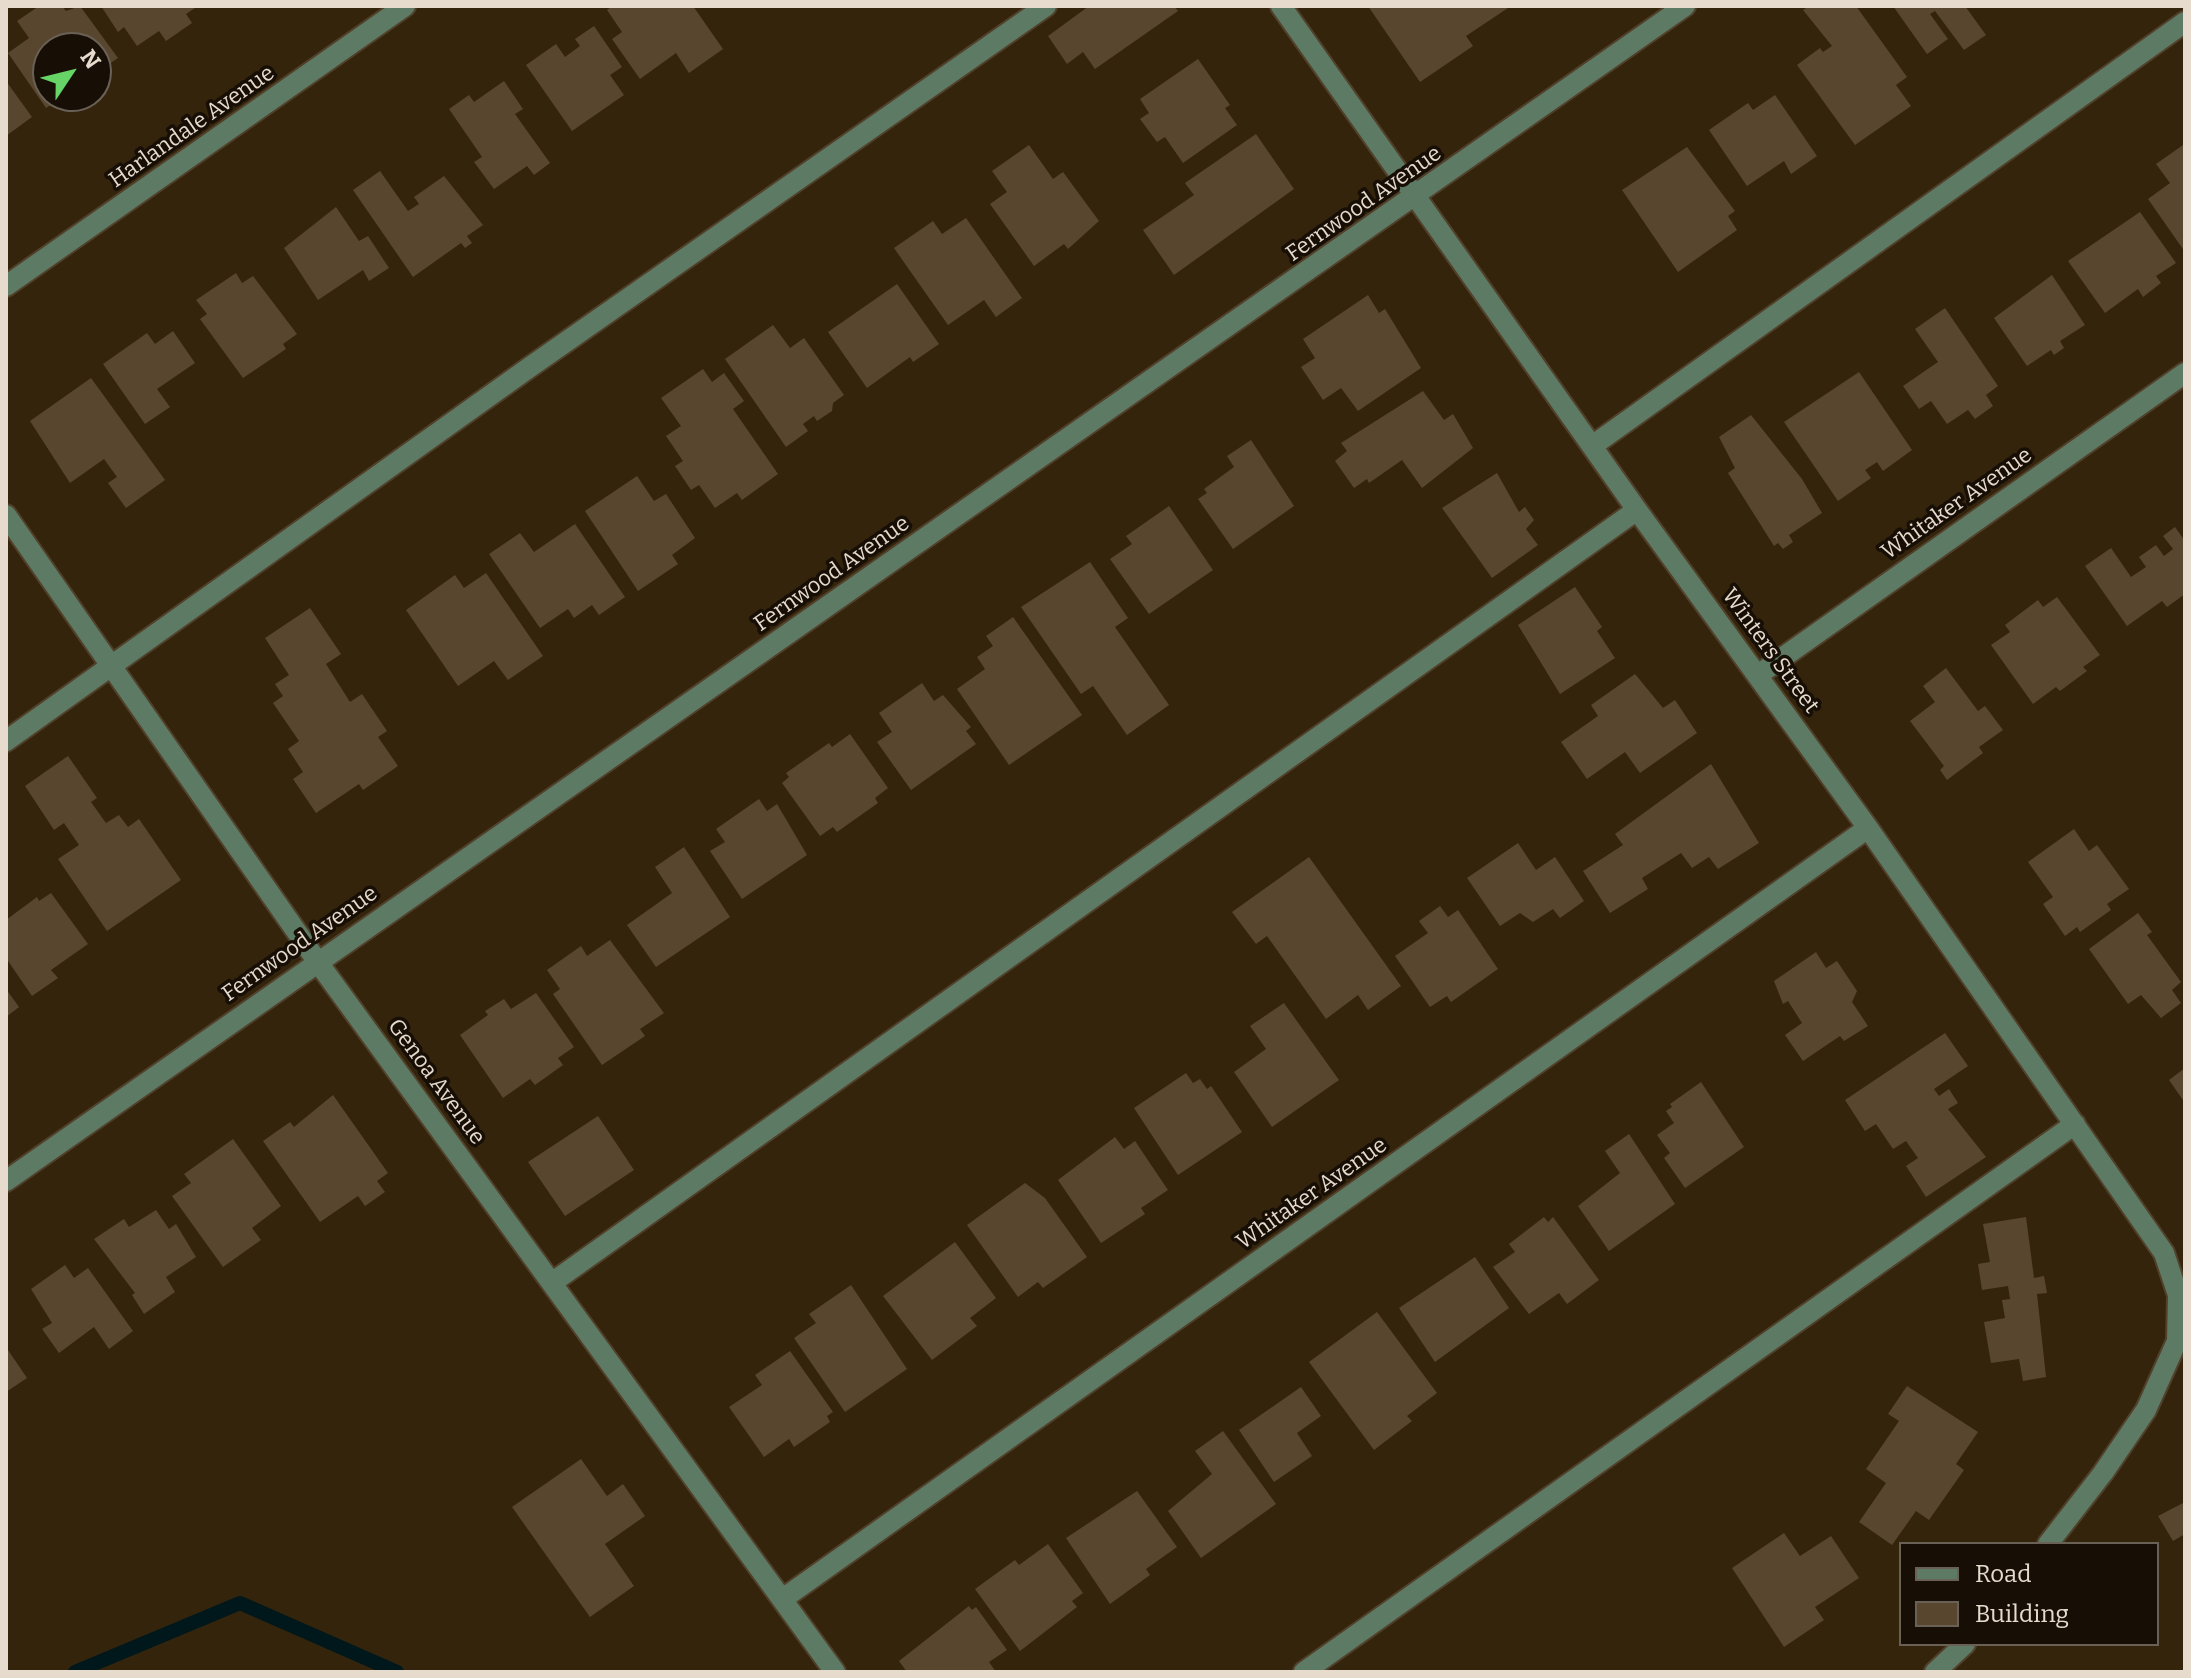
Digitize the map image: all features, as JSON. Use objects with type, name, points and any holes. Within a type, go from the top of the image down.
[{"type":"street","name":"Harlandale Avenue","points":[[6,286],[405,6]]},
{"type":"street","points":[[6,741],[530,367],[1046,6]]},
{"type":"street","name":"Winters Street","points":[[1281,6],[1418,195],[1637,510],[1868,828],[2164,1253],[2178,1295],[2181,1341]]},
{"type":"street","name":"Fernwood Avenue","points":[[6,1181],[1685,6]]},
{"type":"street","points":[[1592,446],[2185,22]]},
{"type":"street","name":"Whitaker Avenue","points":[[1758,675],[2185,373]]},
{"type":"street","points":[[553,1282],[1637,510]]},
{"type":"street","name":"Genoa Avenue","points":[[6,515],[317,961],[835,1672]]},
{"type":"street","name":"Whitaker Avenue","points":[[784,1598],[1868,828]]},
{"type":"street","points":[[1304,1672],[2075,1124]]},
{"type":"street","points":[[2050,1542],[2103,1473],[2146,1410],[2181,1341]]},
{"type":"street","points":[[1935,1672],[1963,1646]]},
{"type":"building","points":[[39,6],[62,6],[66,11],[80,6],[99,32],[32,32],[32,88],[8,53],[29,38],[17,21]]},
{"type":"building","points":[[101,6],[198,6],[186,14],[192,23],[166,41],[159,31],[137,46],[124,27],[118,32]]},
{"type":"building","points":[[612,6],[693,6],[723,49],[689,73],[676,53],[640,79],[612,39],[622,32],[607,10]]},
{"type":"building","points":[[1089,6],[1174,6],[1178,11],[1095,69],[1083,52],[1067,64],[1048,36]]},
{"type":"building","points":[[1368,6],[1511,6],[1466,36],[1473,46],[1420,82]]},
{"type":"building","points":[[1809,6],[1856,6],[1907,77],[1896,85],[1911,106],[1855,145],[1797,65],[1820,48],[1823,52],[1832,46],[1803,10]]},
{"type":"building","points":[[1893,6],[1965,6],[1986,35],[1964,50],[1935,11],[1930,14],[1948,39],[1927,54]]},
{"type":"building","points":[[594,26],[622,67],[610,75],[624,95],[572,131],[526,65],[556,44],[565,57],[580,46],[575,39]]},
{"type":"building","points":[[1198,59],[1230,105],[1225,108],[1237,125],[1183,163],[1165,137],[1157,142],[1140,119],[1149,113],[1140,99]]},
{"type":"building","points":[[6,81],[32,117],[6,136]]},
{"type":"building","points":[[504,81],[523,109],[515,114],[550,163],[534,175],[527,166],[494,189],[474,162],[482,157],[449,109],[469,95],[474,102]]},
{"type":"building","points":[[1775,95],[1817,156],[1791,174],[1784,161],[1747,186],[1709,130],[1748,103],[1753,110]]},
{"type":"building","points":[[1256,134],[1294,189],[1174,275],[1143,230],[1194,195],[1185,183]]},
{"type":"building","points":[[1029,145],[1053,179],[1063,172],[1099,221],[1068,249],[1064,244],[1034,266],[990,204],[1007,192],[992,171]]},
{"type":"building","points":[[2183,145],[2185,252],[2148,199],[2170,183],[2156,164]]},
{"type":"building","points":[[1687,147],[1735,211],[1728,216],[1737,230],[1678,272],[1622,190]]},
{"type":"building","points":[[380,171],[408,211],[419,204],[414,197],[444,176],[483,225],[467,236],[472,243],[465,248],[461,243],[413,277],[353,190]]},
{"type":"building","points":[[336,207],[359,241],[368,236],[389,268],[369,281],[363,270],[318,300],[284,248]]},
{"type":"building","points":[[2140,212],[2176,263],[2156,276],[2161,283],[2143,297],[2138,289],[2105,313],[2068,261]]},
{"type":"building","points":[[966,218],[1022,298],[996,317],[984,300],[948,325],[894,248],[933,221],[942,234]]},
{"type":"building","points":[[236,273],[242,283],[253,276],[297,334],[283,344],[286,349],[243,378],[200,319],[207,314],[196,300]]},
{"type":"building","points":[[2052,275],[2085,325],[2060,341],[2064,348],[2054,355],[2051,350],[2027,366],[1994,318]]},
{"type":"building","points":[[897,284],[939,344],[913,362],[910,357],[867,388],[828,332]]},
{"type":"building","points":[[1368,295],[1379,313],[1385,309],[1421,368],[1358,411],[1341,388],[1323,400],[1301,367],[1315,358],[1303,339]]},
{"type":"building","points":[[1945,308],[1998,386],[1986,395],[1993,406],[1975,419],[1968,410],[1947,424],[1931,401],[1919,409],[1903,386],[1938,362],[1915,329]]},
{"type":"building","points":[[773,325],[790,348],[804,338],[844,395],[833,403],[832,411],[817,421],[814,416],[803,424],[808,431],[786,447],[725,359]]},
{"type":"building","points":[[173,331],[195,363],[157,389],[170,407],[145,424],[103,364],[147,333],[155,344]]},
{"type":"building","points":[[703,369],[712,382],[724,373],[744,401],[733,409],[778,474],[742,500],[737,493],[715,508],[699,485],[691,490],[675,466],[683,461],[666,436],[681,426],[661,398]]},
{"type":"building","points":[[1859,372],[1912,450],[1883,471],[1877,462],[1865,470],[1871,478],[1838,501],[1784,422]]},
{"type":"building","points":[[91,378],[165,480],[126,508],[108,483],[117,477],[104,459],[70,483],[30,421]]},
{"type":"building","points":[[1423,391],[1444,420],[1453,414],[1473,448],[1422,488],[1402,460],[1369,483],[1367,479],[1354,488],[1335,461],[1347,451],[1341,443]]},
{"type":"building","points":[[1751,415],[1802,479],[1822,513],[1789,535],[1793,542],[1783,549],[1778,543],[1774,546],[1728,473],[1735,468],[1719,437]]},
{"type":"building","points":[[1251,440],[1294,506],[1233,549],[1198,499],[1207,493],[1204,489],[1234,467],[1227,456]]},
{"type":"building","points":[[1497,473],[1519,512],[1525,507],[1534,520],[1526,529],[1538,545],[1492,578],[1442,508]]},
{"type":"building","points":[[637,476],[654,501],[666,494],[695,538],[672,555],[678,564],[638,591],[585,511]]},
{"type":"building","points":[[1169,506],[1213,570],[1149,614],[1110,559],[1132,544],[1126,536]]},
{"type":"building","points":[[575,524],[625,597],[599,615],[592,605],[574,618],[568,609],[540,628],[489,554],[520,533],[534,552]]},
{"type":"building","points":[[2175,527],[2185,541],[2185,594],[2167,607],[2162,601],[2127,626],[2085,566],[2111,548],[2131,577],[2146,567],[2139,557],[2156,545],[2164,556],[2173,549],[2163,536]]},
{"type":"building","points":[[1090,562],[1128,618],[1115,627],[1169,705],[1127,735],[1093,686],[1081,694],[1021,607]]},
{"type":"building","points":[[486,573],[543,656],[508,680],[494,661],[458,686],[406,610],[455,575],[464,588]]},
{"type":"building","points":[[1575,587],[1602,627],[1597,631],[1615,658],[1560,694],[1518,625]]},
{"type":"building","points":[[2057,597],[2100,655],[2083,667],[2087,671],[2060,691],[2056,687],[2033,704],[1991,645],[2010,632],[2005,625],[2038,600],[2043,607]]},
{"type":"building","points":[[310,608],[341,654],[326,664],[350,702],[362,694],[387,731],[378,737],[398,766],[363,790],[359,784],[316,813],[293,779],[303,772],[288,749],[299,741],[273,703],[283,696],[275,684],[289,675],[265,638]]},
{"type":"building","points":[[1013,617],[1082,715],[1009,765],[957,689],[985,669],[977,657],[993,646],[986,636]]},
{"type":"building","points":[[1946,668],[1978,711],[1985,706],[2003,730],[1979,747],[1983,753],[1947,780],[1940,770],[1944,766],[1910,721],[1935,702],[1923,686]]},
{"type":"building","points":[[1635,674],[1663,708],[1675,700],[1697,733],[1640,773],[1625,752],[1587,779],[1561,742],[1598,716],[1591,705]]},
{"type":"building","points":[[922,683],[934,701],[943,695],[971,727],[966,731],[976,744],[911,790],[877,742],[892,732],[879,713]]},
{"type":"building","points":[[850,734],[888,788],[875,798],[878,803],[837,832],[833,827],[820,836],[782,783],[789,777],[786,773],[829,743],[832,747]]},
{"type":"building","points":[[68,756],[97,798],[91,802],[106,823],[119,815],[128,827],[139,819],[181,880],[107,931],[58,859],[79,845],[64,823],[54,830],[25,786]]},
{"type":"building","points":[[1711,764],[1759,843],[1718,869],[1709,857],[1692,868],[1681,853],[1642,878],[1648,889],[1610,913],[1583,871],[1623,845],[1615,834]]},
{"type":"building","points":[[759,799],[767,811],[777,804],[807,855],[742,899],[710,851],[725,842],[716,829]]},
{"type":"building","points":[[2074,829],[2089,851],[2097,845],[2129,889],[2107,904],[2111,910],[2080,932],[2077,927],[2065,936],[2043,904],[2053,897],[2028,862]]},
{"type":"building","points":[[1518,843],[1536,870],[1555,857],[1584,901],[1560,918],[1553,909],[1533,922],[1520,913],[1500,926],[1467,878]]},
{"type":"building","points":[[684,847],[730,917],[656,967],[627,925],[672,893],[655,867]]},
{"type":"building","points":[[1309,857],[1401,986],[1368,1010],[1358,995],[1326,1019],[1267,936],[1256,944],[1232,912]]},
{"type":"building","points":[[51,893],[88,944],[51,970],[58,978],[32,996],[6,958],[6,920],[37,897],[39,901]]},
{"type":"building","points":[[1440,906],[1448,917],[1458,910],[1498,969],[1451,1002],[1447,996],[1430,1007],[1395,956],[1428,933],[1419,921]]},
{"type":"building","points":[[2138,913],[2152,932],[2147,935],[2181,982],[2172,990],[2181,1003],[2161,1018],[2141,995],[2128,1004],[2089,949]]},
{"type":"building","points":[[610,940],[664,1013],[640,1029],[645,1036],[602,1065],[553,994],[560,989],[547,970],[581,946],[587,956]]},
{"type":"building","points":[[1816,952],[1826,968],[1837,961],[1857,991],[1852,1002],[1868,1026],[1844,1041],[1840,1036],[1803,1061],[1785,1035],[1802,1023],[1788,1001],[1783,1004],[1774,981]]},
{"type":"building","points":[[6,989],[19,1007],[6,1017]]},
{"type":"building","points":[[536,993],[574,1047],[558,1058],[563,1065],[535,1085],[530,1079],[503,1098],[460,1035],[488,1015],[485,1011],[504,999],[511,1009]]},
{"type":"building","points":[[1284,1003],[1339,1080],[1272,1127],[1234,1072],[1266,1049],[1250,1026]]},
{"type":"building","points":[[1945,1033],[1968,1066],[1934,1089],[1939,1096],[1949,1089],[1958,1103],[1948,1109],[1986,1157],[1926,1197],[1906,1166],[1918,1158],[1906,1141],[1893,1149],[1876,1124],[1865,1131],[1845,1100]]},
{"type":"building","points":[[2185,1068],[2185,1103],[2169,1080]]},
{"type":"building","points":[[1186,1073],[1193,1083],[1200,1079],[1207,1089],[1211,1086],[1242,1132],[1178,1175],[1134,1108]]},
{"type":"building","points":[[1701,1082],[1744,1147],[1685,1188],[1664,1158],[1670,1153],[1657,1135],[1674,1123],[1666,1111],[1672,1107],[1670,1104]]},
{"type":"building","points":[[333,1095],[388,1173],[377,1181],[385,1192],[365,1206],[358,1196],[320,1222],[263,1141],[290,1122],[294,1127]]},
{"type":"building","points":[[598,1116],[634,1170],[565,1216],[528,1162]]},
{"type":"building","points":[[1629,1134],[1675,1204],[1609,1251],[1578,1206],[1620,1173],[1605,1151]]},
{"type":"building","points":[[1115,1137],[1124,1149],[1135,1141],[1168,1190],[1141,1208],[1145,1214],[1101,1243],[1058,1180]]},
{"type":"building","points":[[233,1139],[281,1206],[252,1228],[261,1240],[223,1267],[172,1196],[191,1183],[184,1174]]},
{"type":"building","points":[[1025,1183],[1045,1198],[1087,1257],[1043,1288],[1038,1282],[1018,1297],[967,1225]]},
{"type":"building","points":[[156,1210],[169,1229],[176,1224],[196,1257],[166,1277],[175,1292],[144,1314],[132,1295],[135,1293],[94,1239],[124,1219],[129,1227]]},
{"type":"building","points":[[1544,1217],[1548,1222],[1553,1217],[1599,1280],[1567,1304],[1559,1293],[1529,1314],[1493,1267],[1515,1252],[1509,1244]]},
{"type":"building","points":[[2026,1217],[2034,1278],[2044,1276],[2047,1293],[2037,1294],[2046,1377],[2023,1381],[2019,1359],[1991,1363],[1984,1322],[2005,1318],[2002,1300],[2010,1299],[2008,1286],[1982,1290],[1978,1264],[1990,1262],[1983,1224]]},
{"type":"building","points":[[955,1242],[996,1298],[970,1318],[977,1326],[932,1360],[883,1296]]},
{"type":"building","points":[[1475,1257],[1509,1308],[1435,1362],[1399,1308]]},
{"type":"building","points":[[65,1265],[74,1278],[88,1268],[133,1331],[109,1349],[94,1327],[59,1353],[42,1329],[52,1323],[31,1289]]},
{"type":"building","points":[[851,1285],[907,1369],[845,1412],[794,1338],[816,1323],[809,1314]]},
{"type":"building","points":[[1377,1312],[1437,1393],[1407,1416],[1412,1421],[1374,1450],[1309,1362]]},
{"type":"building","points":[[6,1347],[27,1378],[6,1392]]},
{"type":"building","points":[[790,1351],[833,1412],[827,1416],[830,1422],[794,1447],[789,1439],[764,1457],[729,1407],[762,1385],[755,1375]]},
{"type":"building","points":[[1907,1386],[1978,1432],[1956,1464],[1964,1470],[1929,1520],[1916,1511],[1892,1545],[1859,1522],[1886,1483],[1866,1469],[1899,1421],[1888,1414]]},
{"type":"building","points":[[1301,1387],[1321,1416],[1297,1433],[1312,1456],[1274,1482],[1239,1430]]},
{"type":"building","points":[[1223,1431],[1276,1504],[1201,1558],[1168,1511],[1212,1474],[1195,1451]]},
{"type":"building","points":[[581,1459],[607,1496],[623,1484],[645,1516],[605,1544],[634,1586],[590,1617],[512,1507]]},
{"type":"building","points":[[1137,1491],[1177,1547],[1146,1569],[1150,1575],[1110,1604],[1066,1538]]},
{"type":"building","points":[[2185,1502],[2185,1534],[2173,1541],[2158,1516]]},
{"type":"building","points":[[1784,1533],[1800,1556],[1831,1536],[1859,1578],[1815,1607],[1824,1620],[1784,1647],[1732,1568]]},
{"type":"building","points":[[1048,1544],[1083,1593],[1072,1601],[1077,1607],[1020,1651],[975,1589],[1015,1560],[1019,1565]]},
{"type":"building","points":[[969,1606],[972,1610],[976,1607],[1007,1650],[989,1662],[996,1672],[907,1672],[899,1661]]},
{"type":"waterway","points":[[75,1672],[240,1603],[397,1672]]}]
